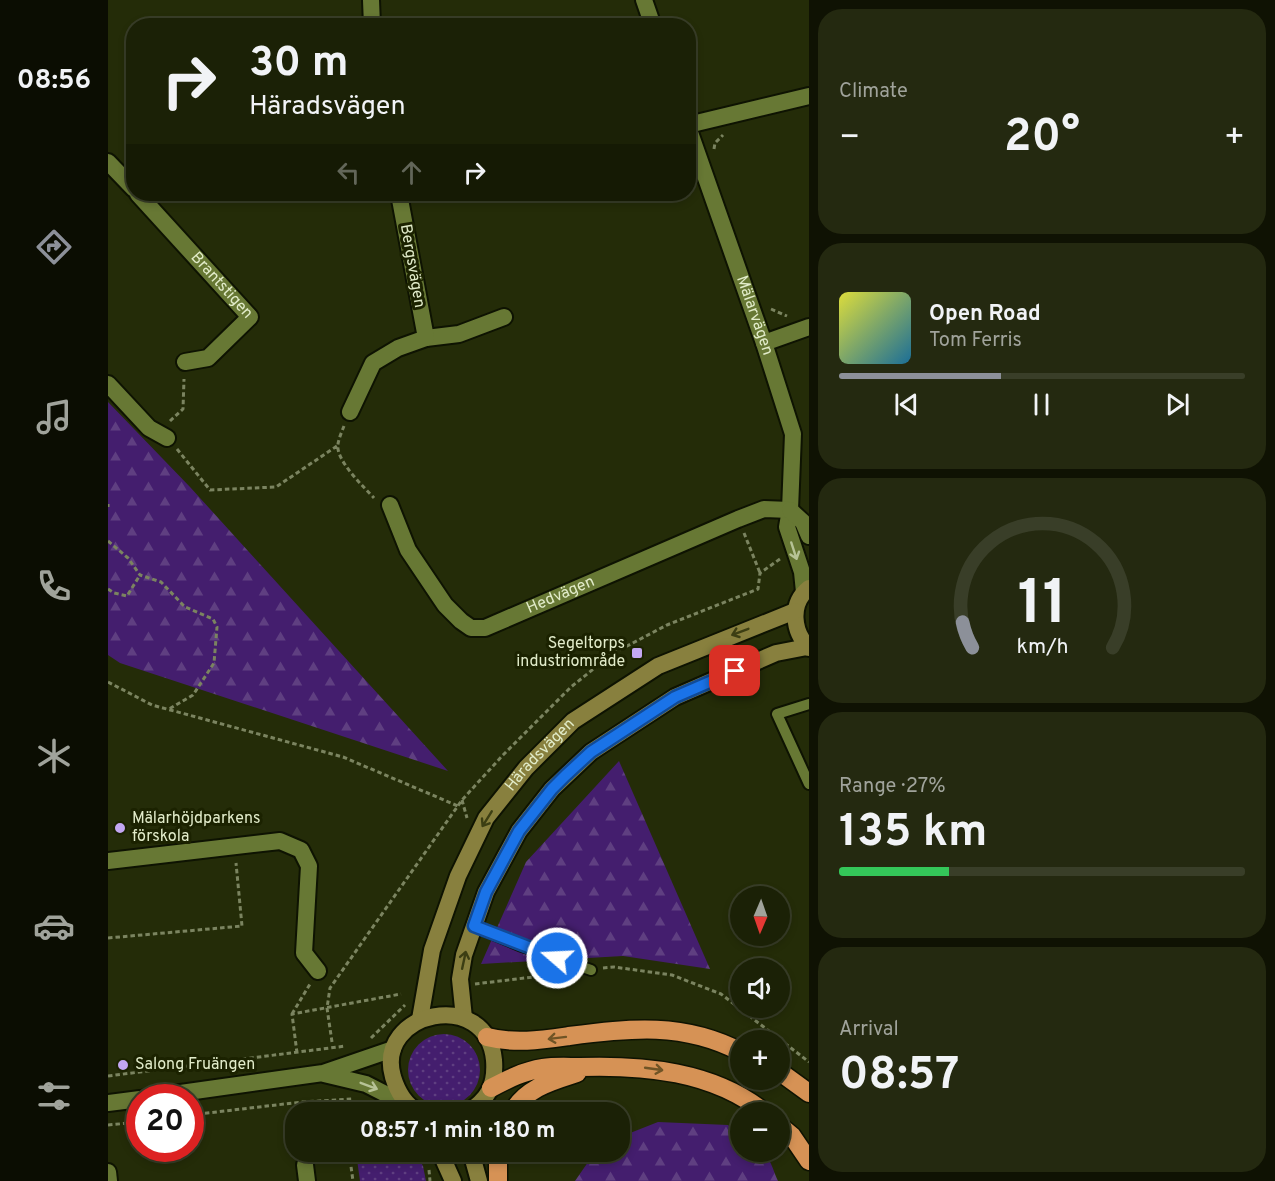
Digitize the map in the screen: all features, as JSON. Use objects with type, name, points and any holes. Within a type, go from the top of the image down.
[{"type":"highway","points":[[487,1037],[507,1042],[624,1029],[659,1029],[730,1046]]},
{"type":"highway","points":[[520,1102],[538,1086],[596,1066]]},
{"type":"highway","points":[[485,1100],[515,1075],[543,1068],[635,1066],[676,1072],[719,1086],[749,1102]]},
{"type":"highway","points":[[790,1080],[808,1094]]},
{"type":"highway","points":[[790,1134],[808,1161]]},
{"type":"highway","points":[[498,1162],[498,1181]]},
{"type":"main road","points":[[806,590],[795,611],[797,633],[808,648]]},
{"type":"main road","name":"Häradsvägen","points":[[420,1019],[432,950],[458,876],[486,818],[526,768],[573,721],[658,666],[795,611]]},
{"type":"main road","name":"Häradsvägen","points":[[464,1018],[460,979],[464,954],[486,892],[519,831],[552,789],[591,752],[675,697],[776,653],[808,648]]},
{"type":"main road","points":[[407,1102],[397,1091],[391,1069],[393,1049],[403,1032],[420,1019],[445,1014],[464,1018],[476,1024],[493,1048],[495,1074],[485,1100]]},
{"type":"main road","points":[[444,1162],[453,1181]]},
{"type":"main road","points":[[474,1162],[479,1181]]},
{"type":"street","points":[[371,0],[372,18]]},
{"type":"street","points":[[644,0],[650,18]]},
{"type":"street","points":[[696,124],[808,96]]},
{"type":"street","name":"Mälarvägen","points":[[696,149],[764,343],[793,434],[790,510],[787,527],[806,590]]},
{"type":"street","points":[[108,162],[126,181]]},
{"type":"street","name":"Brantstigen","points":[[144,201],[250,317],[208,358],[185,362]]},
{"type":"street","name":"Bergsvägen","points":[[400,201],[426,338]]},
{"type":"street","points":[[350,412],[373,363],[398,348],[426,338],[459,334],[504,317]]},
{"type":"street","points":[[764,343],[808,327]]},
{"type":"street","points":[[108,384],[149,428],[167,438]]},
{"type":"street","name":"Hedvägen","points":[[390,505],[408,550],[445,604],[460,621],[471,628],[485,628],[764,509],[790,510]]},
{"type":"street","points":[[790,510],[803,522],[808,536]]},
{"type":"street","points":[[108,861],[280,841],[301,850],[309,866],[304,953],[318,971]]},
{"type":"street","points":[[204,1090],[323,1073],[393,1049]]},
{"type":"street","points":[[323,1073],[366,1083],[400,1102]]},
{"type":"street","points":[[108,1103],[126,1101]]},
{"type":"street","points":[[108,1172],[109,1181]]},
{"type":"lane","points":[[808,705],[777,714],[808,782]]},
{"type":"lane","points":[[474,926],[522,946],[591,970]]},
{"type":"path","points":[[713,154],[715,143],[724,133]]},
{"type":"path","points":[[768,308],[790,317]]},
{"type":"path","points":[[183,409],[185,362]]},
{"type":"path","points":[[167,438],[210,490],[276,488],[337,446],[350,412]]},
{"type":"path","points":[[337,446],[347,467],[382,507],[390,505]]},
{"type":"path","points":[[332,1042],[327,1008],[330,988],[462,800],[503,755],[571,687],[612,654],[667,626],[758,589],[760,573],[738,519]]},
{"type":"path","points":[[108,541],[128,558],[140,575],[161,582],[185,607],[213,619],[217,627],[214,663],[193,695],[169,709]]},
{"type":"path","points":[[760,573],[785,556],[794,553]]},
{"type":"path","points":[[108,589],[127,596],[140,575]]},
{"type":"path","points":[[108,682],[152,705],[343,757],[458,806]]},
{"type":"path","points":[[462,800],[467,818]]},
{"type":"path","points":[[108,938],[242,926],[235,847]]},
{"type":"path","points":[[473,984],[614,967],[672,975],[721,994],[808,1062]]},
{"type":"path","points":[[297,1053],[292,1014],[318,971]]},
{"type":"path","points":[[292,1014],[400,994]]},
{"type":"path","points":[[365,1044],[408,1003]]},
{"type":"path","points":[[108,1077],[354,1045]]},
{"type":"path","points":[[302,1102],[358,1099]]},
{"type":"path","points":[[204,1113],[285,1104]]},
{"type":"path","points":[[108,1125],[126,1123]]},
{"type":"path","points":[[350,1162],[353,1181]]},
{"type":"green space","points":[[108,402],[190,487],[448,771],[120,663],[108,655]]},
{"type":"green space","points":[[619,761],[710,969],[623,956],[481,964],[526,862]]},
{"type":"green space","points":[[437,1035],[451,1035],[470,1044],[479,1063],[477,1084],[470,1096],[460,1102],[428,1102],[418,1096],[409,1077],[409,1063],[418,1044]]},
{"type":"green space","points":[[658,1122],[728,1125],[730,1127],[730,1162],[770,1162],[778,1181],[575,1181],[588,1162],[630,1162],[630,1133]]},
{"type":"green space","points":[[357,1162],[421,1162],[426,1181],[360,1181]]},
{"type":"place","name":"Segeltorps industriområde","points":[[637,653]]},
{"type":"place","name":"Mälarhöjdparkens förskola","points":[[120,828]]},
{"type":"place","name":"Salong Fruängen","points":[[123,1065]]},
{"type":"route","points":[[557,958],[474,926],[486,892],[519,831],[552,789],[591,752],[675,697],[735,671]]}]
